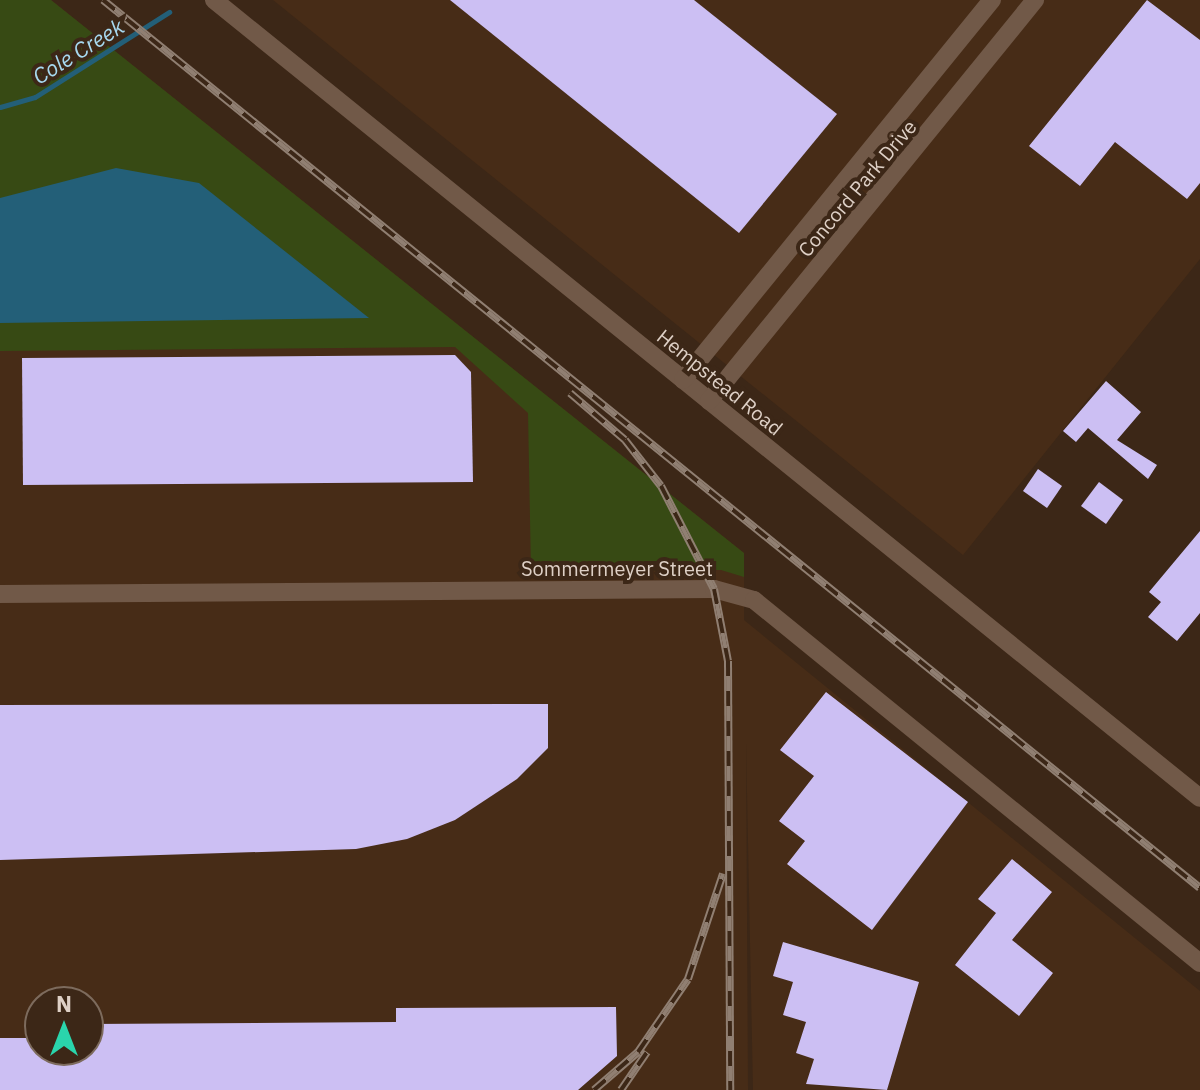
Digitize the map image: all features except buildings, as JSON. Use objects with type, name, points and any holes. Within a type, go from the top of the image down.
[{"type":"street","name":"Hempstead Road","points":[[214,0],[1200,798]]},
{"type":"street","name":"Concord Park Drive","points":[[683,380],[992,0]]},
{"type":"street","name":"Concord Park Drive","points":[[709,401],[931,133],[1035,0]]},
{"type":"street","points":[[903,111],[931,133]]},
{"type":"street","name":"Sommermeyer Street","points":[[0,594],[714,589],[754,600],[1200,963]]},
{"type":"shaded area","points":[[0,0],[51,0],[744,553],[744,620],[1200,991],[1200,1090],[753,1090],[746,742],[748,1090],[0,1090]]},
{"type":"shaded area","points":[[273,0],[1200,0],[1200,259],[963,555]]},
{"type":"green space","points":[[0,0],[51,0],[744,553],[744,577],[721,570],[531,571],[528,413],[455,347],[0,351]]},
{"type":"water","points":[[116,168],[199,183],[369,318],[0,323],[0,198]]},
{"type":"waterway","name":"Cole Creek","points":[[0,107],[35,97],[169,12]]},
{"type":"railway","points":[[103,0],[1200,888]]},
{"type":"railway","points":[[570,393],[625,440],[661,486],[714,589],[728,661],[730,1090]]},
{"type":"railway","points":[[594,1090],[638,1052],[688,979],[723,874]]},
{"type":"railway","points":[[621,1090],[647,1052]]}]
